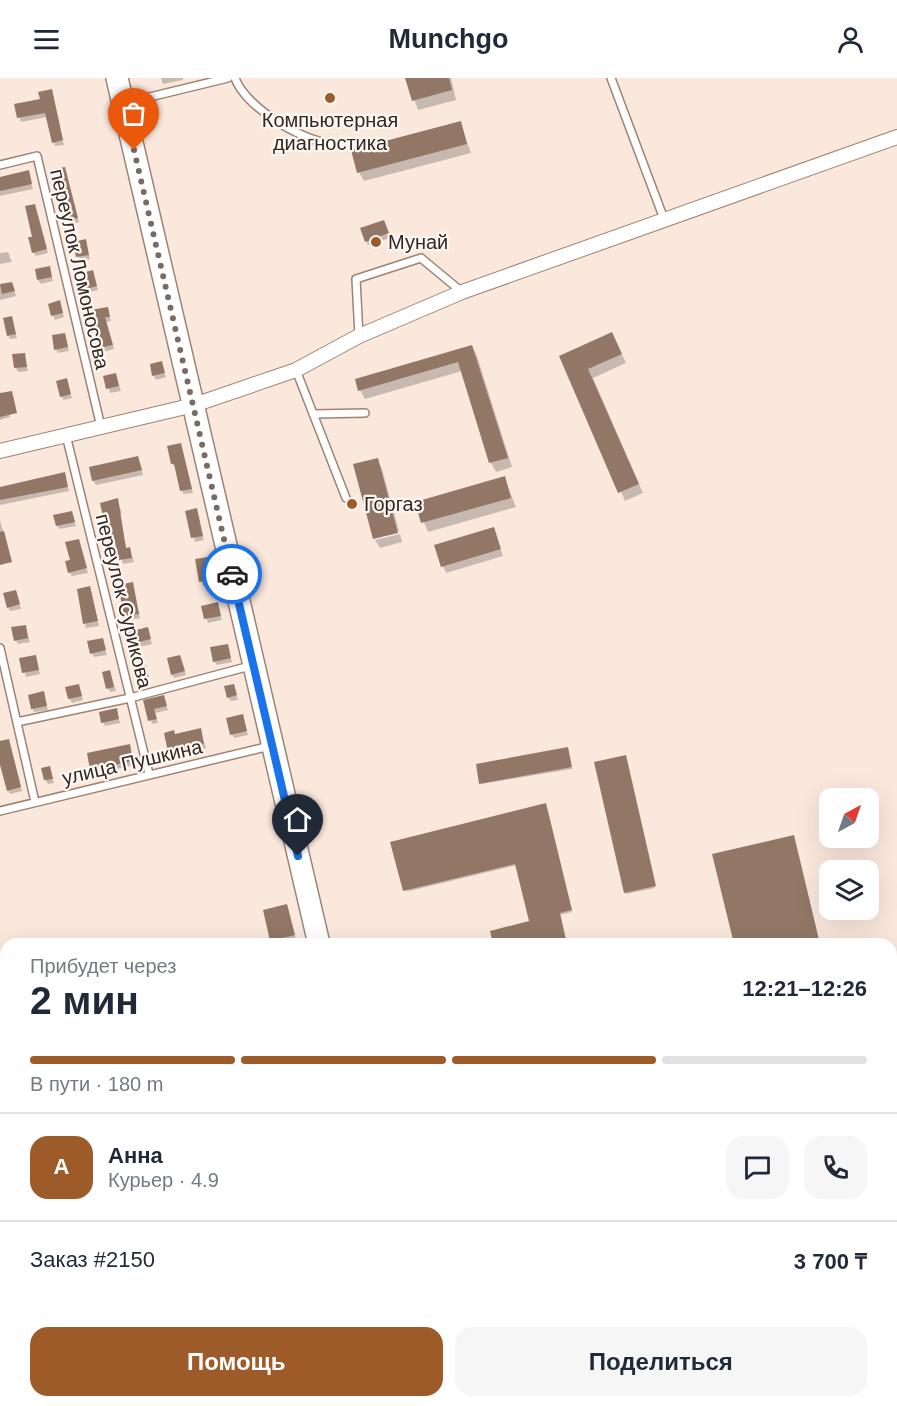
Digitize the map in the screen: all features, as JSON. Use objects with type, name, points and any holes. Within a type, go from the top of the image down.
[{"type":"highway","points":[[117,78],[319,938]]},
{"type":"street","points":[[0,451],[194,405],[296,370],[359,336],[462,292],[897,137]]},
{"type":"lane","points":[[123,104],[228,78]]},
{"type":"lane","points":[[235,78],[239,88],[246,95],[285,127],[323,144],[342,145]]},
{"type":"lane","points":[[611,78],[664,219]]},
{"type":"lane","name":"переулок Ломоносова","points":[[0,165],[37,156],[101,427]]},
{"type":"lane","points":[[359,336],[356,279],[421,258],[462,292]]},
{"type":"lane","points":[[296,370],[346,498]]},
{"type":"lane","points":[[313,414],[365,413]]},
{"type":"lane","name":"переулок Сурикова","points":[[66,435],[149,774]]},
{"type":"lane","points":[[0,648],[35,802]]},
{"type":"lane","points":[[17,722],[130,698],[253,665]]},
{"type":"lane","name":"улица Пушкина","points":[[0,811],[272,746]]},
{"type":"building","points":[[405,78],[449,78],[452,90],[412,101]]},
{"type":"building","points":[[52,89],[63,140],[52,143],[45,113],[17,118],[14,104],[40,99],[38,92]]},
{"type":"building","points":[[461,121],[467,144],[357,173],[351,150]]},
{"type":"building","points":[[65,167],[78,218],[68,220],[55,169]]},
{"type":"building","points":[[29,170],[32,184],[0,191],[0,177]]},
{"type":"building","points":[[35,204],[47,249],[32,253],[28,237],[32,237],[25,206]]},
{"type":"building","points":[[384,220],[389,233],[365,242],[360,228]]},
{"type":"building","points":[[86,239],[89,255],[76,257],[73,242]]},
{"type":"building","points":[[50,266],[52,277],[37,280],[35,269]]},
{"type":"building","points":[[93,270],[97,286],[86,289],[82,273]]},
{"type":"building","points":[[12,282],[15,291],[2,294],[0,284]]},
{"type":"building","points":[[60,300],[63,313],[51,316],[48,304]]},
{"type":"building","points":[[108,307],[110,317],[105,317],[113,345],[99,348],[90,310]]},
{"type":"building","points":[[12,316],[16,334],[7,336],[3,318]]},
{"type":"building","points":[[612,332],[622,354],[588,369],[639,484],[618,493],[559,356]]},
{"type":"building","points":[[65,333],[68,347],[54,350],[52,335]]},
{"type":"building","points":[[472,345],[508,458],[489,463],[458,362],[358,391],[355,379]]},
{"type":"building","points":[[25,353],[27,367],[14,368],[12,354]]},
{"type":"building","points":[[162,361],[165,373],[152,376],[150,364]]},
{"type":"building","points":[[116,373],[119,386],[106,389],[103,376]]},
{"type":"building","points":[[67,378],[71,394],[60,397],[56,381]]},
{"type":"building","points":[[12,391],[17,413],[0,417],[0,393]]},
{"type":"building","points":[[181,443],[192,489],[180,491],[167,446]]},
{"type":"building","points":[[138,456],[142,470],[92,481],[89,467]]},
{"type":"building","points":[[378,458],[398,533],[373,539],[353,464]]},
{"type":"building","points":[[65,472],[68,487],[0,500],[0,487]]},
{"type":"building","points":[[505,476],[511,498],[421,523],[415,502]]},
{"type":"building","points":[[118,498],[126,548],[130,547],[132,558],[119,560],[114,538],[108,539],[100,503]]},
{"type":"building","points":[[197,508],[203,536],[191,538],[185,511]]},
{"type":"building","points":[[72,511],[75,522],[56,526],[53,515]]},
{"type":"building","points":[[494,527],[501,549],[441,567],[434,545]]},
{"type":"building","points":[[4,531],[12,562],[0,565],[0,532]]},
{"type":"building","points":[[79,539],[87,568],[68,573],[65,561],[70,560],[65,542]]},
{"type":"building","points":[[208,557],[212,580],[199,582],[195,559]]},
{"type":"building","points":[[133,582],[139,614],[124,616],[118,585]]},
{"type":"building","points":[[90,586],[98,621],[83,624],[77,589]]},
{"type":"building","points":[[16,590],[20,604],[7,608],[3,593]]},
{"type":"building","points":[[218,602],[221,616],[204,619],[201,606]]},
{"type":"building","points":[[26,625],[28,638],[14,641],[11,627]]},
{"type":"building","points":[[148,627],[151,639],[131,644],[128,632]]},
{"type":"building","points":[[103,638],[106,650],[90,654],[87,641]]},
{"type":"building","points":[[228,644],[231,658],[213,662],[210,647]]},
{"type":"building","points":[[36,655],[39,670],[22,673],[19,658]]},
{"type":"building","points":[[180,655],[185,671],[171,675],[167,658]]},
{"type":"building","points":[[146,665],[149,679],[140,681],[136,667]]},
{"type":"building","points":[[110,670],[114,687],[106,689],[102,672]]},
{"type":"building","points":[[79,684],[82,696],[68,699],[65,687]]},
{"type":"building","points":[[234,684],[237,695],[227,698],[224,686]]},
{"type":"building","points":[[44,691],[47,706],[31,709],[28,695]]},
{"type":"building","points":[[164,695],[167,706],[154,709],[157,719],[148,721],[143,700]]},
{"type":"building","points":[[117,708],[119,719],[101,723],[99,712]]},
{"type":"building","points":[[243,714],[247,731],[230,735],[226,718]]},
{"type":"building","points":[[201,728],[204,744],[168,752],[164,733],[174,730],[175,734]]},
{"type":"building","points":[[9,739],[21,787],[7,791],[0,765],[0,741]]},
{"type":"building","points":[[130,744],[133,761],[90,770],[87,753]]},
{"type":"building","points":[[568,747],[572,767],[479,784],[476,764]]},
{"type":"building","points":[[626,755],[656,886],[624,893],[594,762]]},
{"type":"building","points":[[50,766],[53,779],[44,780],[41,768]]},
{"type":"building","points":[[546,803],[572,910],[560,913],[566,938],[492,938],[490,931],[529,921],[515,864],[403,891],[390,842]]},
{"type":"building","points":[[794,835],[819,938],[733,938],[712,854]]},
{"type":"building","points":[[287,904],[295,935],[269,938],[263,910]]},
{"type":"way so far","points":[[134,150],[232,574]]},
{"type":"place","name":"Компьютерная диагностика","points":[[330,98]]},
{"type":"place","name":"Мунай","points":[[376,242]]},
{"type":"place","name":"Горгаз","points":[[352,504]]},
{"type":"route","points":[[232,574],[298,856]]}]
